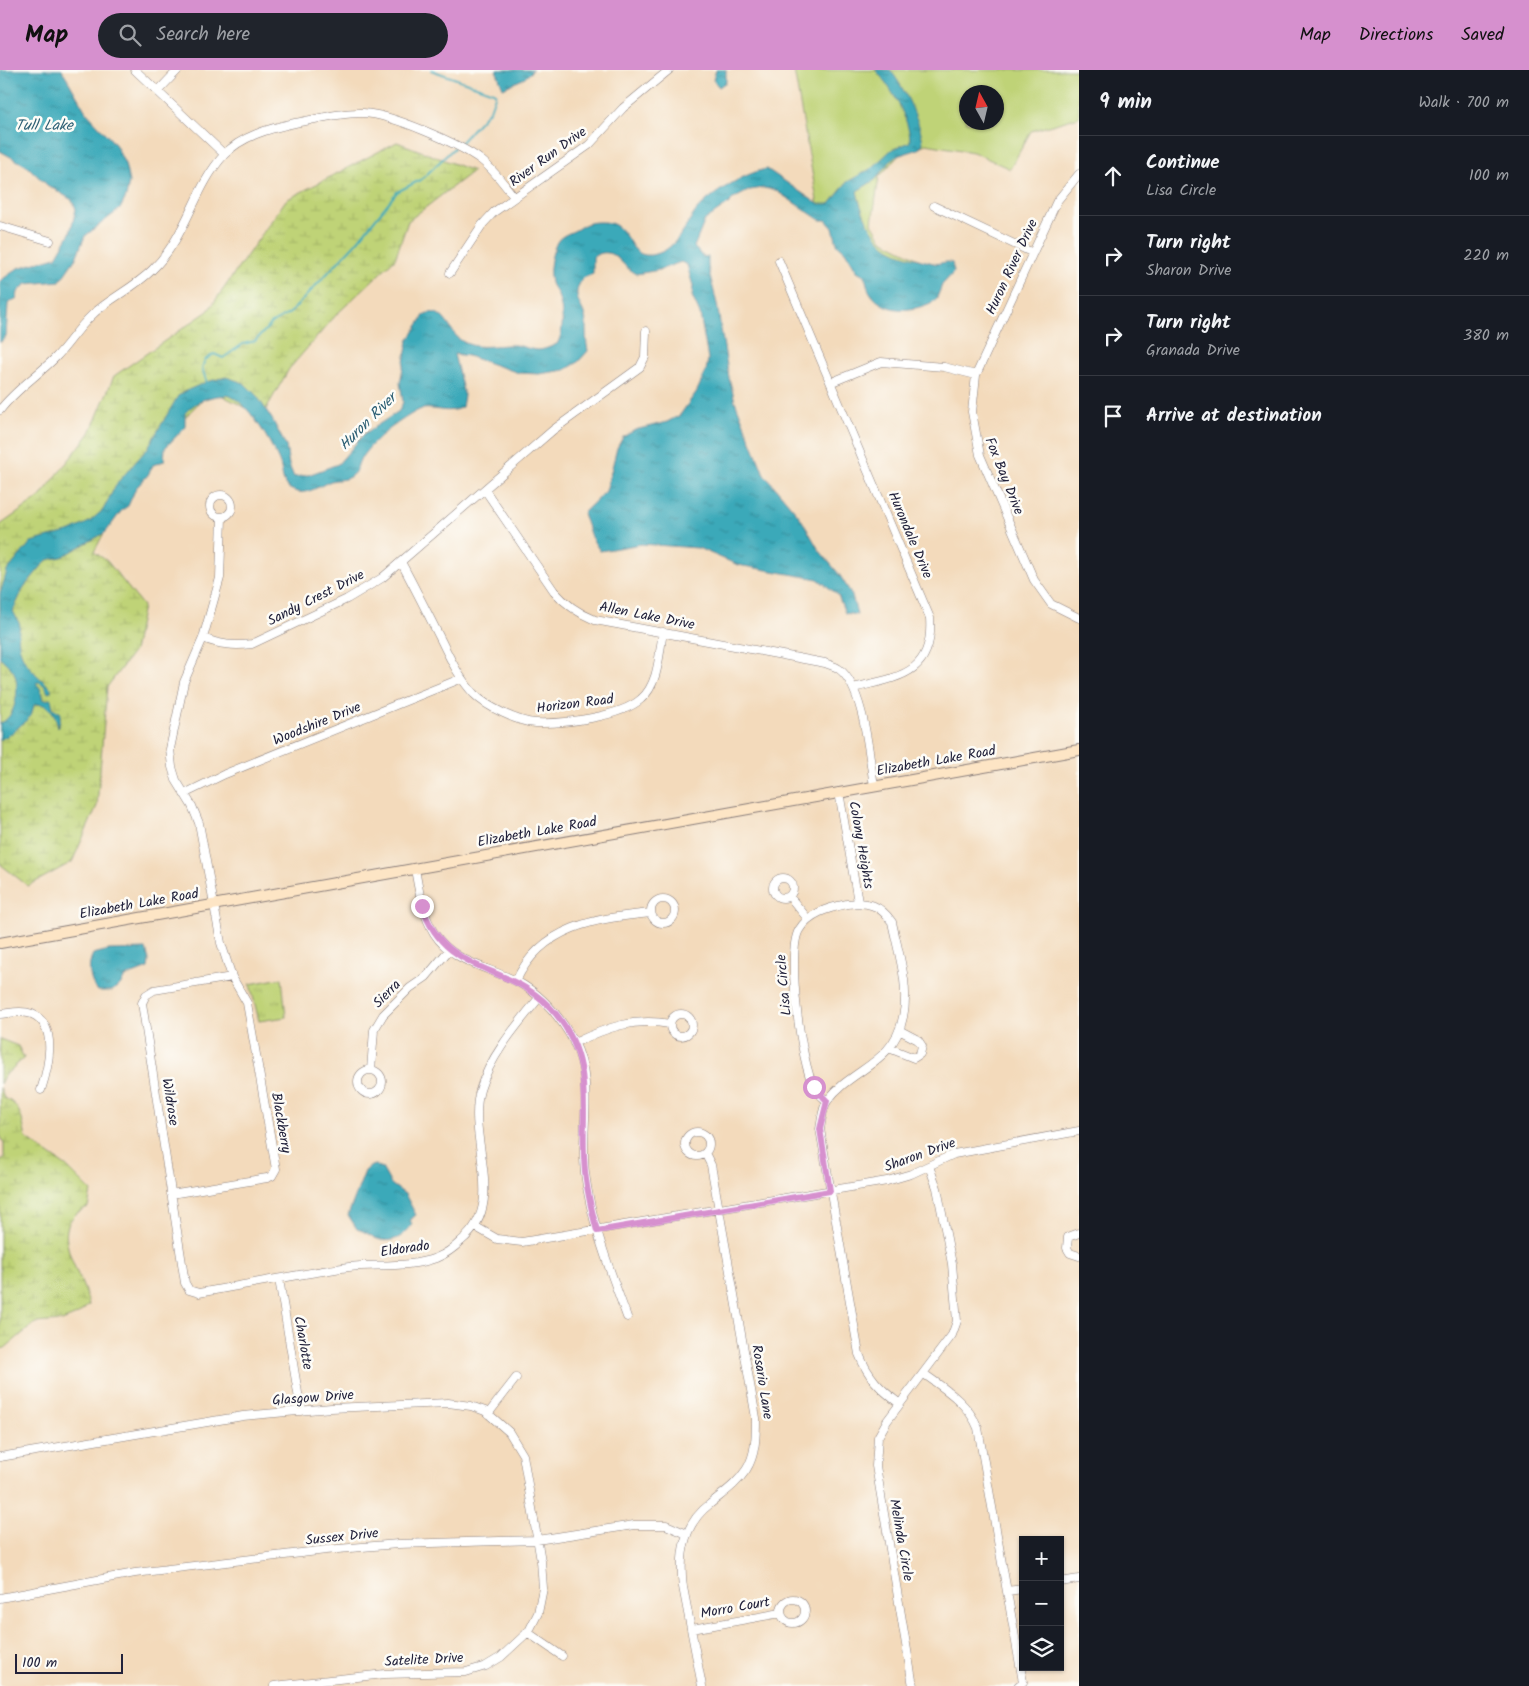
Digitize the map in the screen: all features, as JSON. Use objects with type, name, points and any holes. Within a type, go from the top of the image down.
[{"type":"street","points":[[135,70],[224,154]]},
{"type":"street","points":[[158,91],[178,70]]},
{"type":"street","name":"River Run Drive","points":[[450,273],[482,225],[514,197],[589,145],[623,108],[669,70]]},
{"type":"street","points":[[0,410],[8,400],[55,358],[92,314],[134,285],[168,253],[179,237],[213,169],[224,154],[246,138],[287,125],[350,114],[379,115],[427,133],[480,159],[514,197]]},
{"type":"street","name":"Huron River Drive","points":[[976,375],[1057,201],[1079,174]]},
{"type":"street","points":[[934,206],[1033,253]]},
{"type":"street","points":[[0,226],[50,241]]},
{"type":"street","name":"Hurondale Drive","points":[[779,261],[832,382],[930,618],[931,631],[928,644],[921,661],[914,668],[896,678],[853,688]]},
{"type":"street","name":"Sandy Crest Drive","points":[[203,638],[217,644],[238,646],[252,644],[347,599],[382,578],[554,430],[640,367],[645,357],[646,331]]},
{"type":"street","points":[[832,382],[882,362],[922,364],[976,375]]},
{"type":"street","name":"Fox Bay Drive","points":[[976,375],[972,412],[980,455],[1027,564],[1051,604]]},
{"type":"street","name":"Allen Lake Drive","points":[[486,490],[564,604],[580,614],[595,620],[825,663],[839,669],[853,688]]},
{"type":"street","points":[[222,517],[220,578],[203,638],[184,682],[170,749],[172,767],[199,823],[221,943],[232,977]]},
{"type":"street","name":"Horizon Road","points":[[401,562],[460,679],[476,696],[488,704],[505,713],[534,723],[610,715],[628,708],[642,699],[650,689],[663,632]]},
{"type":"street","points":[[1046,611],[1051,604],[1079,618]]},
{"type":"street","name":"Woodshire Drive","points":[[184,794],[225,774],[460,679]]},
{"type":"street","points":[[853,688],[858,702],[874,786]]},
{"type":"street","name":"Elizabeth Lake Road","points":[[0,943],[1079,750]]},
{"type":"street","name":"Colony Heights","points":[[839,792],[858,902]]},
{"type":"street","points":[[415,869],[425,916],[435,934],[449,950],[464,960],[516,981],[539,998],[556,1014],[574,1043],[581,1060],[585,1087],[585,1171],[597,1231],[627,1318]]},
{"type":"street","points":[[789,896],[808,919],[816,913],[858,902],[875,905],[885,912],[892,922],[905,995],[903,1017],[899,1030],[889,1048],[874,1064],[827,1101],[820,1129],[859,1354],[865,1371],[873,1382],[900,1404]]},
{"type":"street","points":[[516,981],[529,958],[544,943],[558,934],[600,920],[651,913]]},
{"type":"street","name":"Lisa Circle","points":[[808,919],[795,940],[792,971],[810,1078],[814,1087],[827,1101]]},
{"type":"street","name":"Sierra","points":[[370,1070],[374,1030],[383,1015],[410,988],[426,978],[449,950]]},
{"type":"street","name":"Wildrose","points":[[199,1293],[187,1293],[185,1283],[142,1004],[143,993],[232,977]]},
{"type":"street","name":"Blackberry","points":[[171,1194],[267,1178],[272,1176],[276,1169],[247,1003],[232,977]]},
{"type":"street","name":"Eldorado","points":[[199,1293],[350,1267],[415,1262],[434,1258],[454,1248],[476,1227],[486,1196],[476,1122],[480,1090],[487,1071],[495,1058],[539,998]]},
{"type":"street","points":[[0,1014],[17,1012],[31,1014],[42,1021],[50,1051],[49,1066],[41,1090]]},
{"type":"street","points":[[574,1043],[617,1025],[642,1022],[670,1024]]},
{"type":"street","points":[[889,1048],[914,1058],[920,1054],[922,1046],[918,1040],[899,1030]]},
{"type":"street","name":"Sharon Drive","points":[[476,1227],[497,1239],[509,1242],[522,1242],[597,1231],[897,1179],[954,1154],[1079,1131]]},
{"type":"street","name":"Rosario Lane","points":[[702,1686],[681,1571],[687,1534],[695,1518],[737,1482],[747,1469],[756,1438],[756,1418],[735,1293],[711,1165],[705,1153]]},
{"type":"street","points":[[929,1166],[937,1188],[952,1264],[957,1321],[952,1335],[924,1374],[962,1403],[973,1416],[978,1428],[1007,1591],[1020,1684]]},
{"type":"street","points":[[1079,1233],[1068,1237],[1066,1242],[1070,1253],[1079,1256]]},
{"type":"street","name":"Charlotte","points":[[279,1279],[301,1411]]},
{"type":"street","name":"Melinda Circle","points":[[913,1686],[876,1466],[878,1437],[887,1421],[924,1374]]},
{"type":"street","points":[[488,1414],[516,1378]]},
{"type":"street","name":"Glasgow Drive","points":[[0,1456],[243,1416],[448,1403],[470,1406],[488,1414],[509,1432],[523,1455],[538,1540]]},
{"type":"street","name":"Sussex Drive","points":[[0,1598],[134,1573],[253,1557],[398,1544],[538,1540],[634,1524],[666,1525],[687,1534]]},
{"type":"street","name":"Satelite Drive","points":[[274,1686],[385,1674],[466,1672],[486,1666],[501,1657],[527,1632],[538,1613],[543,1588],[538,1540]]},
{"type":"street","points":[[1064,1582],[1079,1578]]},
{"type":"street","points":[[1007,1591],[1019,1590]]},
{"type":"street","name":"Morro Court","points":[[692,1629],[782,1613]]},
{"type":"street","points":[[527,1632],[562,1656]]},
{"type":"green space","points":[[794,70],[1079,70],[1079,117],[1031,131],[1010,169],[973,152],[926,144],[900,154],[879,177],[872,223],[882,240],[934,267],[937,299],[818,206]]},
{"type":"green space","points":[[397,142],[473,171],[408,221],[395,259],[337,314],[289,369],[262,416],[211,390],[139,466],[94,552],[107,561],[143,606],[134,651],[107,687],[97,806],[72,862],[28,886],[0,864],[0,525],[39,498],[90,433],[114,376],[208,311],[286,200]]},
{"type":"green space","points":[[282,978],[286,1017],[259,1021],[250,984]]},
{"type":"green space","points":[[0,1039],[18,1046],[24,1058],[4,1076],[0,1084]]},
{"type":"green space","points":[[0,1087],[4,1098],[18,1109],[26,1138],[67,1167],[91,1191],[88,1207],[75,1215],[68,1226],[67,1238],[69,1251],[89,1305],[77,1315],[62,1321],[35,1323],[5,1348],[0,1349],[0,1161],[4,1159],[4,1143],[0,1135]]},
{"type":"water","name":"Tull Lake","points":[[0,70],[62,70],[86,112],[115,144],[125,164],[129,182],[126,197],[120,209],[85,236],[76,258],[60,281],[26,284],[18,292],[17,298],[8,304],[6,336],[0,343],[0,281],[18,268],[56,257],[70,233],[76,209],[72,200],[47,185],[27,166],[0,151]]},
{"type":"water","points":[[496,70],[533,70],[525,78],[503,88]]},
{"type":"water","points":[[716,70],[726,70],[726,82],[719,87],[713,80]]},
{"type":"water","points":[[875,70],[890,70],[895,77],[906,94],[915,115],[923,143],[919,149],[894,157],[875,180],[857,191],[859,199],[869,225],[879,240],[892,250],[912,258],[936,263],[952,263],[954,272],[942,285],[936,300],[911,309],[893,308],[877,301],[870,292],[864,275],[857,271],[845,251],[837,244],[833,228],[826,220],[820,220],[775,190],[763,188],[750,190],[733,199],[705,220],[694,247],[702,256],[708,257],[708,267],[717,304],[729,378],[735,401],[764,474],[800,517],[819,550],[839,574],[852,595],[857,615],[845,613],[838,595],[818,579],[738,565],[698,548],[641,544],[600,551],[591,537],[583,513],[606,491],[617,448],[623,437],[635,430],[667,422],[680,415],[697,391],[706,371],[708,359],[700,314],[692,296],[693,286],[687,265],[681,262],[659,270],[636,274],[612,254],[600,253],[593,257],[593,274],[583,278],[577,291],[578,301],[585,316],[588,351],[577,363],[565,370],[539,374],[519,373],[468,356],[454,354],[464,395],[462,407],[447,411],[422,409],[410,415],[380,437],[361,458],[355,472],[342,480],[331,481],[307,492],[292,490],[284,482],[280,464],[272,447],[253,417],[239,401],[229,396],[217,396],[192,406],[185,413],[185,427],[165,448],[164,461],[153,465],[148,475],[136,488],[128,506],[122,510],[106,532],[62,557],[47,560],[24,587],[13,611],[20,625],[18,636],[21,653],[30,668],[51,688],[51,692],[48,693],[45,686],[39,682],[36,683],[40,688],[43,700],[51,699],[53,708],[61,713],[58,728],[56,718],[48,707],[39,704],[34,705],[31,716],[12,733],[0,740],[0,723],[13,710],[17,688],[14,672],[0,657],[0,594],[7,571],[31,542],[71,531],[89,522],[103,510],[117,483],[147,449],[178,396],[206,382],[226,377],[244,383],[257,396],[272,419],[286,446],[289,465],[294,477],[308,475],[338,464],[364,434],[399,411],[403,402],[400,383],[408,341],[425,314],[432,313],[442,317],[457,337],[475,346],[515,345],[538,350],[557,344],[561,333],[562,312],[557,293],[551,283],[550,267],[557,242],[564,235],[589,223],[611,223],[619,227],[639,253],[646,255],[656,254],[675,242],[696,211],[710,198],[739,179],[767,169],[818,204],[830,204],[847,182],[872,168],[891,150],[910,142],[903,114],[887,84]]},
{"type":"water","points":[[146,949],[149,960],[148,968],[125,977],[120,985],[112,991],[98,991],[95,988],[90,973],[90,963],[93,954],[109,950]]},
{"type":"water","points":[[375,1165],[382,1168],[391,1184],[405,1194],[416,1215],[410,1220],[412,1224],[405,1233],[386,1241],[357,1229],[348,1215],[365,1171]]},
{"type":"waterway","points":[[431,70],[496,93],[490,110],[460,143]]},
{"type":"waterway","points":[[207,383],[202,368],[205,360],[214,354],[223,358],[243,344],[255,341],[272,323],[290,313],[356,243],[397,192],[422,179],[454,148]]},
{"type":"route","points":[[422,906],[435,934],[449,950],[464,960],[516,981],[528,988],[556,1014],[574,1043],[581,1060],[585,1087],[585,1171],[597,1231],[830,1191],[820,1129],[827,1101],[814,1087]]},
{"type":"water label","name":"Huron River","points":[[368,422]]}]
